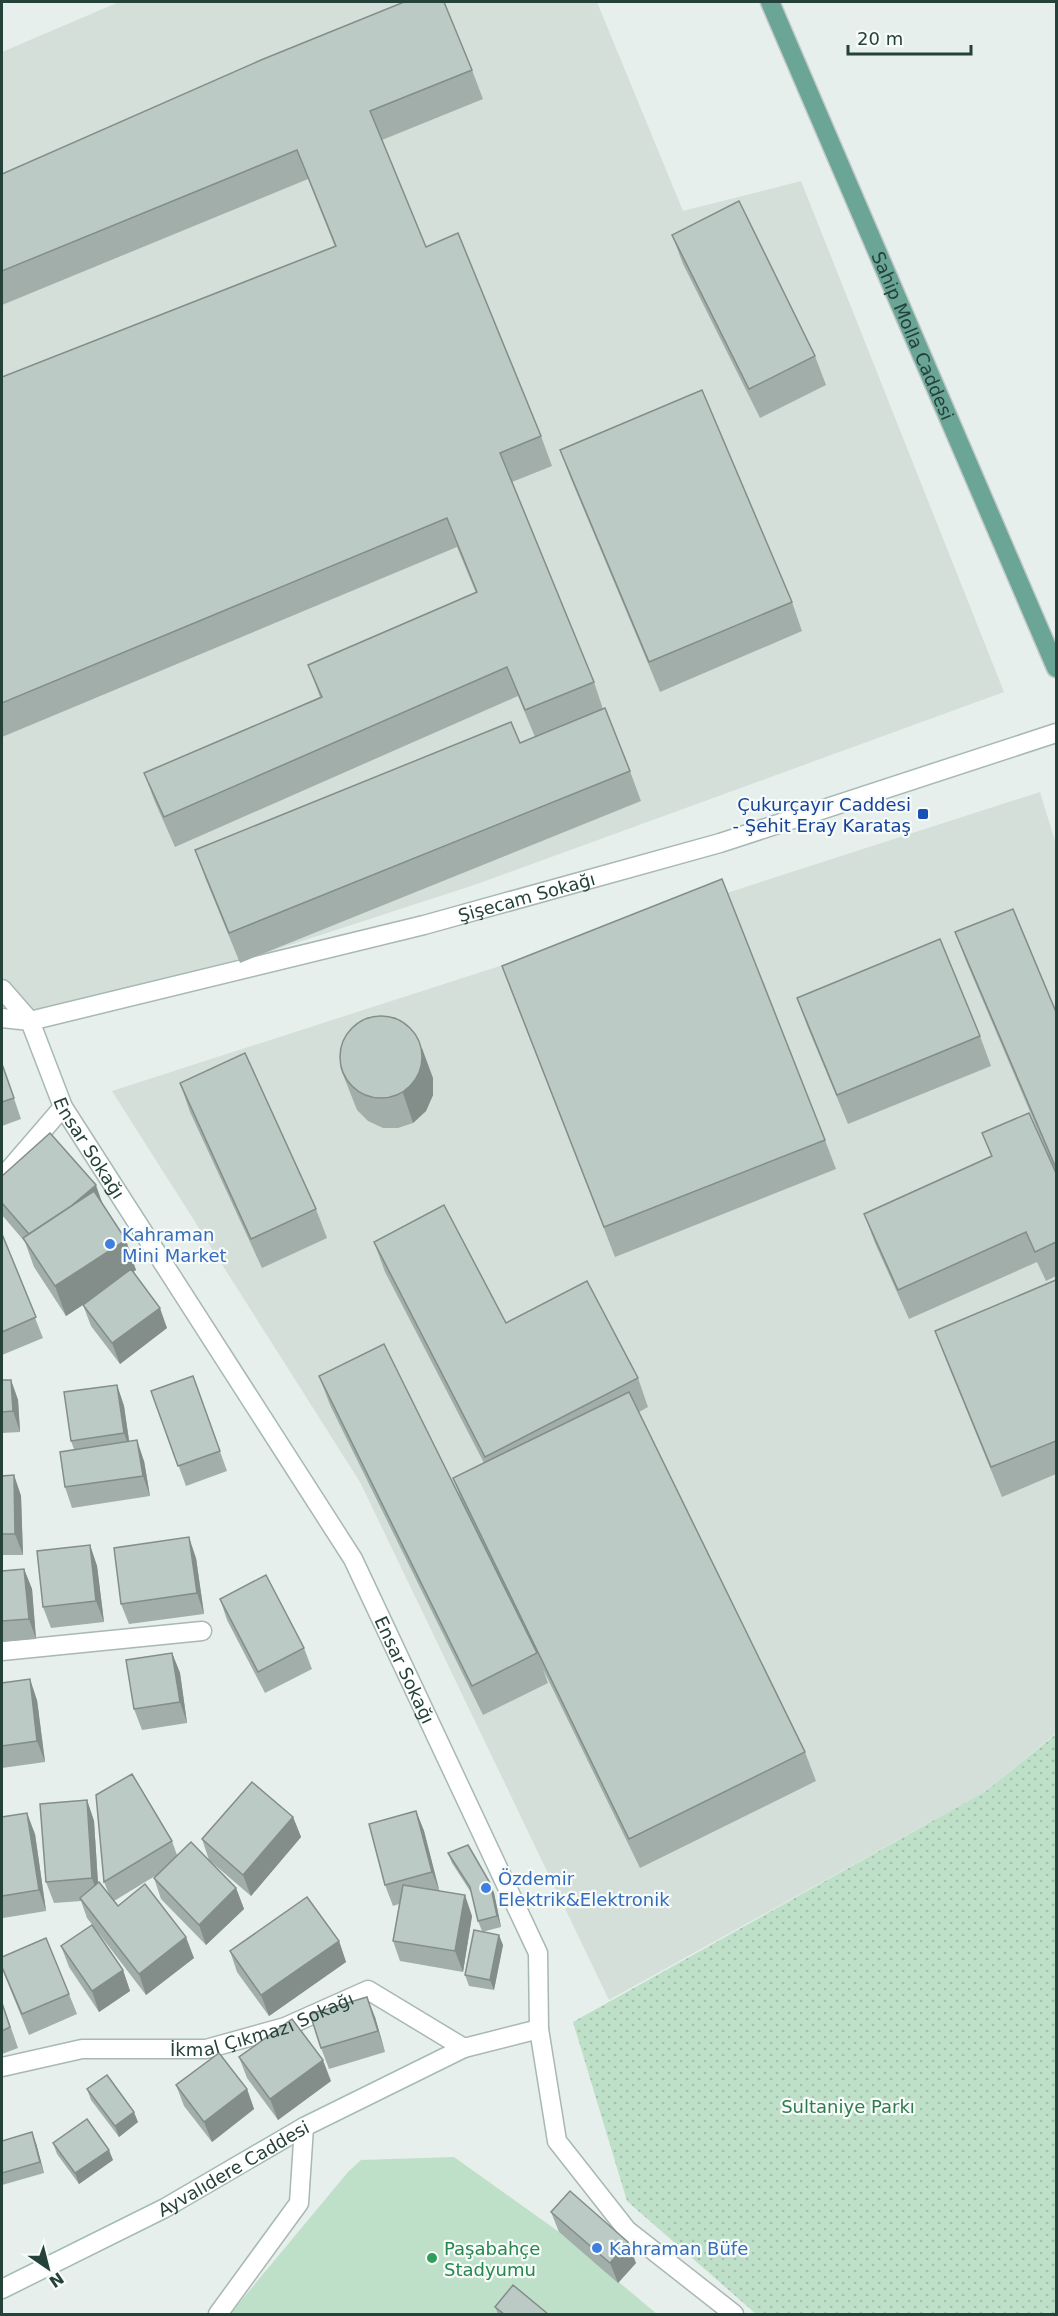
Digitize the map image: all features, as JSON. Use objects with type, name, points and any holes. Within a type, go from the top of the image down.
[{"type":"main road","name":"Sahip Molla Caddesi","points":[[770,2],[1056,668]]},
{"type":"street","name":"Şişecam Sokağı","points":[[2,1018],[30,1021],[424,925],[720,843],[1056,733]]},
{"type":"street","points":[[2,988],[30,1021]]},
{"type":"street","name":"Ensar Sokağı","points":[[30,1021],[63,1107],[353,1559],[538,1953],[539,2029],[557,2141],[627,2230],[734,2314]]},
{"type":"street","points":[[2,1178],[63,1107]]},
{"type":"street","points":[[2,1651],[202,1631]]},
{"type":"street","name":"İkmal Çıkmazı Sokağı","points":[[2,2067],[82,2049],[206,2049],[285,2027],[368,1990],[464,2048]]},
{"type":"street","points":[[464,2048],[539,2029]]},
{"type":"street","name":"Ayvalıdere Caddesi","points":[[2,2289],[165,2208],[304,2127],[464,2048]]},
{"type":"street","points":[[218,2314],[299,2203],[304,2127]]},
{"type":"shaded area","points":[[119,2],[597,2],[683,211],[801,181],[1004,692],[477,884],[35,1028],[2,982],[2,52]]},
{"type":"shaded area","points":[[1040,792],[1056,844],[1056,1733],[986,1791],[609,2000],[360,1482],[112,1091]]},
{"type":"green space","name":"Sultaniye Parkı","points":[[1056,1734],[1056,2314],[756,2314],[627,2201],[573,2022],[986,1791]]},
{"type":"green space","name":"Paşabahçe Stadyumu","points":[[454,2157],[559,2232],[657,2314],[230,2314],[348,2172],[361,2160]]},
{"type":"building","points":[[404,2],[444,2],[472,70],[370,111],[426,247],[458,233],[541,436],[500,453],[594,682],[525,710],[507,667],[164,817],[144,773],[322,697],[308,665],[477,592],[447,518],[2,703],[2,377],[336,246],[297,150],[2,271],[2,174],[261,60]]},
{"type":"building","points":[[739,201],[815,356],[749,389],[672,235]]},
{"type":"building","points":[[702,390],[792,602],[649,662],[560,450]]},
{"type":"building","points":[[605,708],[630,771],[229,933],[195,850],[511,722],[520,743]]},
{"type":"building","points":[[722,879],[825,1140],[604,1227],[502,966]]},
{"type":"building","points":[[1013,909],[1056,1012],[1056,1168],[955,932]]},
{"type":"building","points":[[940,939],[980,1036],[837,1095],[797,998]]},
{"type":"building","points":[[373,1016],[389,1016],[404,1023],[415,1034],[422,1049],[419,1073],[410,1086],[389,1098],[373,1098],[358,1091],[347,1080],[340,1065],[340,1049],[347,1034],[358,1023]]},
{"type":"building","points":[[245,1053],[316,1209],[251,1239],[180,1083]]},
{"type":"building","points":[[2,1064],[14,1098],[2,1102]]},
{"type":"building","points":[[1029,1113],[1056,1173],[1056,1242],[1035,1252],[1026,1232],[898,1290],[864,1214],[992,1156],[982,1133]]},
{"type":"building","points":[[50,1133],[96,1185],[70,1207],[29,1234],[2,1203],[2,1176]]},
{"type":"building","points":[[94,1191],[126,1240],[55,1286],[23,1238]]},
{"type":"building","points":[[444,1205],[506,1323],[587,1281],[638,1378],[485,1457],[374,1242]]},
{"type":"building","points":[[2,1234],[36,1317],[2,1332]]},
{"type":"building","points":[[131,1269],[160,1308],[112,1343],[83,1305]]},
{"type":"building","points":[[1056,1280],[1056,1441],[991,1467],[935,1331]]},
{"type":"building","points":[[384,1344],[537,1653],[472,1686],[319,1376]]},
{"type":"building","points":[[193,1376],[220,1451],[178,1466],[151,1391]]},
{"type":"building","points":[[2,1380],[11,1380],[13,1411],[2,1412]]},
{"type":"building","points":[[117,1385],[124,1433],[71,1441],[64,1392]]},
{"type":"building","points":[[629,1392],[805,1752],[629,1839],[453,1478]]},
{"type":"building","points":[[137,1440],[143,1476],[65,1487],[60,1452]]},
{"type":"building","points":[[14,1475],[15,1534],[2,1534],[2,1476]]},
{"type":"building","points":[[189,1537],[197,1593],[121,1604],[114,1548]]},
{"type":"building","points":[[90,1545],[96,1601],[43,1607],[37,1551]]},
{"type":"building","points":[[24,1569],[29,1619],[2,1621],[2,1571]]},
{"type":"building","points":[[266,1575],[304,1648],[258,1672],[220,1599]]},
{"type":"building","points":[[172,1653],[180,1702],[134,1709],[126,1660]]},
{"type":"building","points":[[30,1679],[37,1741],[2,1746],[2,1683]]},
{"type":"building","points":[[132,1774],[172,1841],[104,1882],[96,1795]]},
{"type":"building","points":[[252,1782],[293,1817],[243,1875],[202,1839]]},
{"type":"building","points":[[87,1800],[92,1878],[46,1882],[40,1804]]},
{"type":"building","points":[[416,1811],[432,1872],[385,1885],[369,1824]]},
{"type":"building","points":[[27,1813],[39,1890],[2,1896],[2,1817]]},
{"type":"building","points":[[191,1842],[236,1888],[199,1925],[154,1878]]},
{"type":"building","points":[[468,1845],[490,1883],[497,1916],[478,1921],[470,1887],[448,1853]]},
{"type":"building","points":[[99,1882],[118,1906],[145,1884],[186,1937],[139,1974],[80,1898]]},
{"type":"building","points":[[403,1885],[465,1895],[455,1951],[393,1941]]},
{"type":"building","points":[[307,1897],[339,1941],[261,1995],[230,1951]]},
{"type":"building","points":[[92,1925],[123,1970],[92,1991],[61,1946]]},
{"type":"building","points":[[474,1930],[499,1935],[490,1980],[465,1975]]},
{"type":"building","points":[[46,1938],[69,1994],[22,2014],[2,1967],[2,1957]]},
{"type":"building","points":[[367,1997],[378,2031],[321,2048],[310,2014]]},
{"type":"building","points":[[2,2003],[10,2027],[2,2031]]},
{"type":"building","points":[[292,2019],[323,2060],[270,2099],[239,2057]]},
{"type":"building","points":[[219,2053],[247,2089],[204,2122],[176,2085]]},
{"type":"building","points":[[107,2075],[134,2112],[115,2126],[87,2089]]},
{"type":"building","points":[[87,2119],[109,2150],[75,2173],[53,2143]]},
{"type":"building","points":[[32,2132],[40,2162],[2,2173],[2,2141]]},
{"type":"building","points":[[570,2191],[628,2242],[610,2263],[551,2212]]},
{"type":"building","points":[[513,2285],[548,2314],[504,2314],[495,2307]]},
{"type":"place","name":"Çukurçayır Caddesi - Şehit Eray Karataş","points":[[923,814]]},
{"type":"place","name":"Kahraman Mini Market","points":[[110,1244]]},
{"type":"place","name":"Özdemir Elektrik&Elektronik","points":[[486,1888]]},
{"type":"place","name":"Kahraman Büfe","points":[[597,2248]]},
{"type":"place","name":"Paşabahçe Stadyumu","points":[[432,2258]]}]
